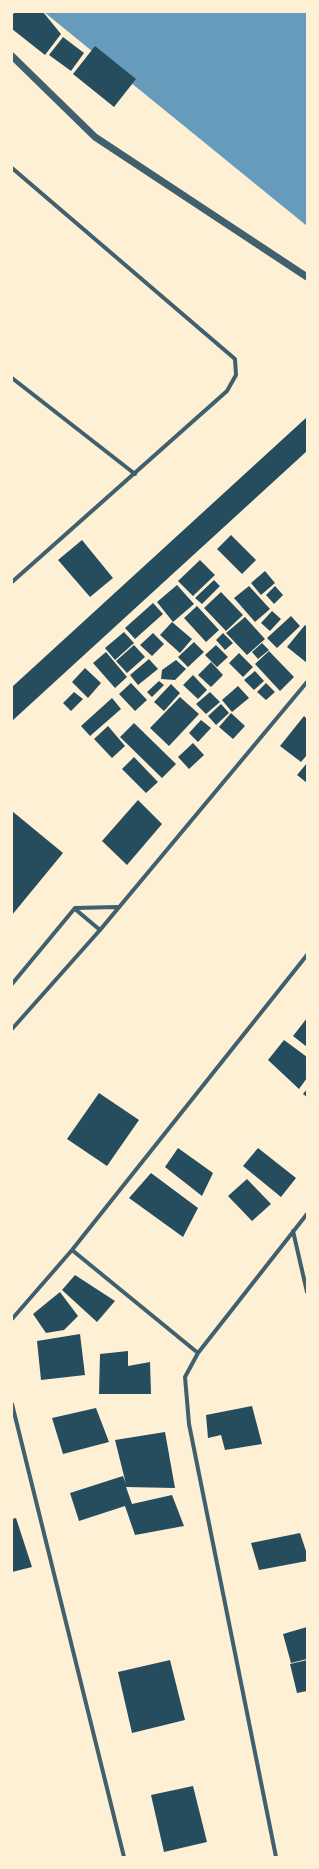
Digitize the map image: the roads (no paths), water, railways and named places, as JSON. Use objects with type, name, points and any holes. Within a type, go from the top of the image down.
[{"type":"street","points":[[12,56],[95,137],[307,277]]},
{"type":"street","points":[[12,168],[235,360],[236,375],[227,391],[12,582]]},
{"type":"street","points":[[12,378],[135,474]]},
{"type":"street","points":[[12,1029],[100,930],[307,682]]},
{"type":"street","points":[[12,984],[75,908],[118,907]]},
{"type":"street","points":[[75,908],[100,930]]},
{"type":"street","points":[[12,1319],[72,1250],[307,955]]},
{"type":"street","points":[[276,1857],[189,1424],[185,1377],[198,1353],[292,1231],[307,1214]]},
{"type":"street","points":[[292,1231],[307,1292]]},
{"type":"street","points":[[72,1250],[198,1353]]},
{"type":"street","points":[[12,1404],[124,1857]]},
{"type":"water","points":[[44,12],[307,12],[307,226]]}]
